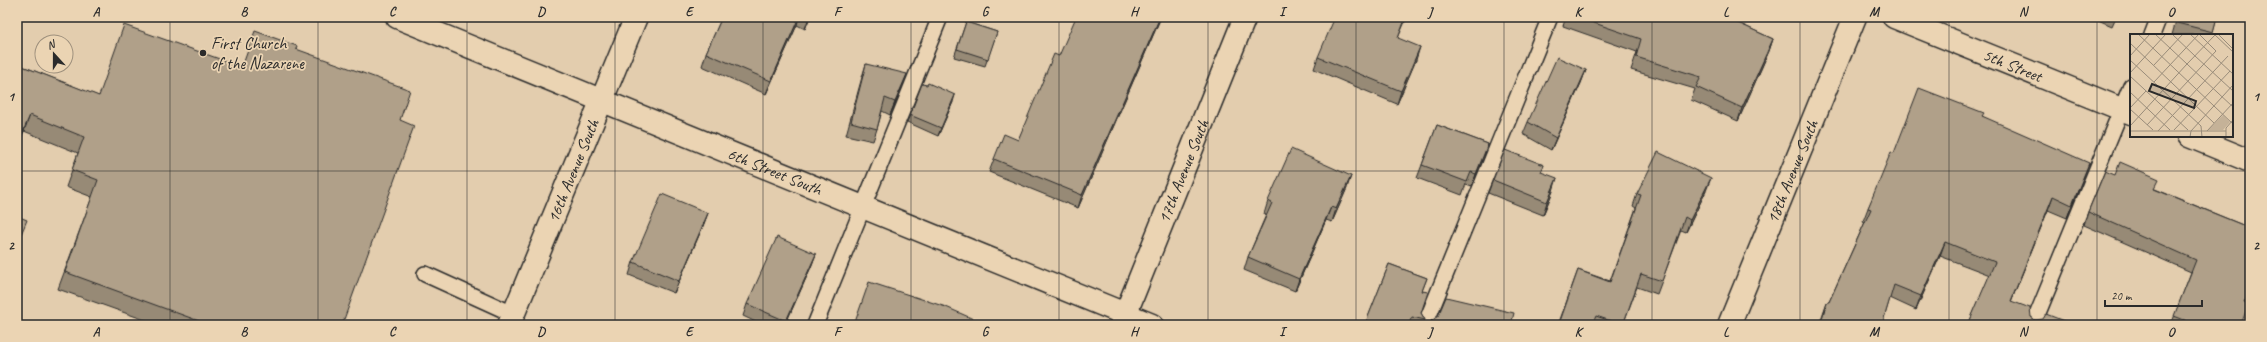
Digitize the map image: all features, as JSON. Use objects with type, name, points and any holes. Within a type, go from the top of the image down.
[{"type":"street","name":"6th Street South","points":[[397,17],[603,100],[863,208],[1123,320],[1152,325]]},
{"type":"street","name":"16th Avenue South","points":[[511,320],[636,17]]},
{"type":"street","name":"17th Avenue South","points":[[1123,320],[1246,17]]},
{"type":"street","name":"18th Avenue South","points":[[1729,325],[1855,17]]},
{"type":"street","name":"5th Street","points":[[1894,17],[2126,111]]},
{"type":"street","points":[[2190,137],[2250,161]]},
{"type":"lane","points":[[815,325],[940,17]]},
{"type":"lane","points":[[1425,325],[1550,17]]},
{"type":"lane","points":[[2152,34],[2159,17]]},
{"type":"lane","points":[[2033,325],[2126,111],[2130,91]]},
{"type":"lane","points":[[424,274],[511,320]]},
{"type":"building","points":[[722,17],[799,17],[771,81],[706,53]]},
{"type":"building","points":[[1076,17],[1160,17],[1082,195],[994,159],[1004,134],[1018,140],[1054,54],[1059,56]]},
{"type":"building","points":[[1335,17],[1406,17],[1398,38],[1420,47],[1401,91],[1318,57]]},
{"type":"building","points":[[1577,17],[1725,17],[1773,39],[1742,108],[1696,87],[1701,77],[1636,57],[1641,39]]},
{"type":"building","points":[[2178,17],[2217,17],[2213,32],[2177,23]]},
{"type":"building","points":[[966,22],[997,32],[988,59],[957,49]]},
{"type":"building","points":[[124,25],[242,67],[255,31],[297,46],[296,49],[410,90],[400,120],[414,126],[342,325],[197,325],[199,321],[65,272],[98,180],[72,170],[84,137],[30,115],[17,146],[17,64],[34,71],[34,74],[43,74],[99,96]]},
{"type":"building","points":[[1557,57],[1586,70],[1556,138],[1528,122]]},
{"type":"building","points":[[866,64],[907,74],[895,102],[885,98],[877,129],[851,122]]},
{"type":"building","points":[[928,83],[955,95],[941,128],[910,115],[922,84],[927,85]]},
{"type":"building","points":[[1919,88],[1984,113],[1982,116],[2089,163],[2072,205],[2053,196],[2011,301],[2030,308],[2031,317],[2035,320],[2043,319],[2046,314],[2074,325],[1968,325],[1995,262],[1945,242],[1921,296],[1894,285],[1882,325],[1820,325],[1827,302],[1829,302],[1871,209],[1868,208],[1891,152],[1894,153]]},
{"type":"building","points":[[1437,125],[1488,144],[1476,174],[1471,172],[1467,182],[1422,165]]},
{"type":"building","points":[[1291,149],[1351,176],[1336,209],[1331,207],[1299,279],[1248,257],[1272,203],[1268,201]]},
{"type":"building","points":[[1505,150],[1544,165],[1541,172],[1557,178],[1547,202],[1493,180]]},
{"type":"building","points":[[1658,152],[1711,178],[1690,220],[1685,217],[1662,281],[1641,274],[1623,325],[1596,316],[1592,325],[1559,324],[1578,270],[1610,282],[1641,195],[1637,194]]},
{"type":"building","points":[[2120,162],[2159,179],[2154,189],[2250,228],[2250,289],[2244,303],[2248,305],[2241,325],[2186,325],[2187,321],[2174,316],[2196,260],[2088,212],[2105,171],[2115,175]]},
{"type":"building","points":[[662,194],[708,213],[679,281],[633,262]]},
{"type":"building","points":[[17,216],[27,220],[17,244]]},
{"type":"building","points":[[777,237],[816,254],[786,321],[747,304]]},
{"type":"building","points":[[1389,264],[1427,278],[1422,291],[1428,292],[1421,313],[1425,320],[1412,317],[1408,325],[1374,325],[1366,322]]},
{"type":"building","points":[[869,282],[946,307],[987,325],[854,325]]},
{"type":"building","points":[[1446,297],[1514,313],[1511,325],[1447,325],[1431,321],[1438,316]]},
{"type":"building","points":[[834,322],[841,325],[833,325]]},
{"type":"place","name":"First Church of the Nazarene","points":[[203,53]]}]
